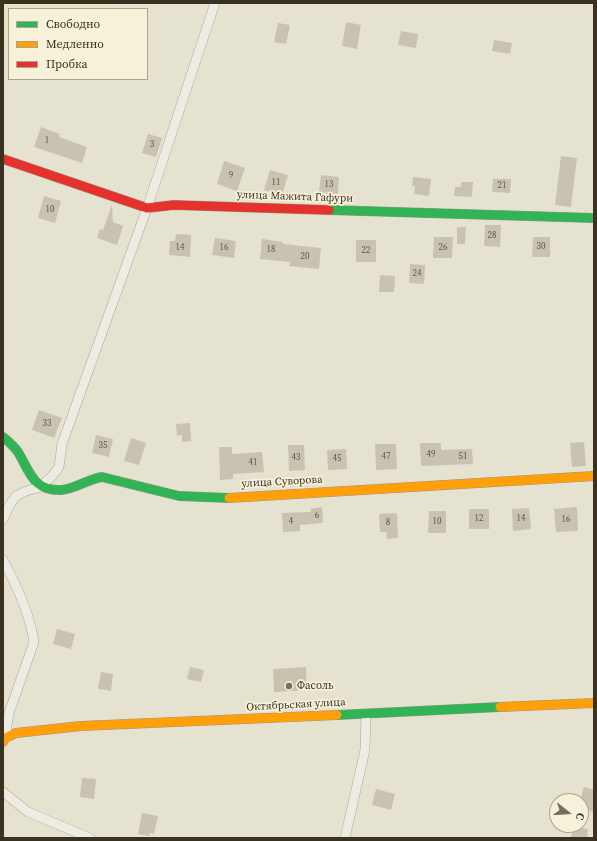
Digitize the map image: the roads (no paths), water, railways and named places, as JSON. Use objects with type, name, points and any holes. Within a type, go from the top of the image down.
[{"type":"street","points":[[3,519],[8,506],[16,496],[26,491],[41,487],[58,468],[62,444],[147,208],[215,3]]},
{"type":"street","name":"улица Мажита Гафури","points":[[3,159],[147,208],[174,205],[594,218]]},
{"type":"street","points":[[3,437],[16,447],[25,467],[32,478],[41,487]]},
{"type":"street","name":"улица Суворова","points":[[41,487],[48,490],[63,490],[94,477],[102,477],[178,496],[227,498],[594,476]]},
{"type":"street","points":[[3,560],[16,584],[32,631],[34,642],[9,713],[4,740]]},
{"type":"street","name":"Октябрьская улица","points":[[4,740],[16,733],[81,726],[594,703]]},
{"type":"street","points":[[345,838],[365,750],[366,714]]},
{"type":"street","points":[[3,792],[28,812],[90,838]]},
{"type":"place","name":"Фасоль","points":[[289,686]]}]
